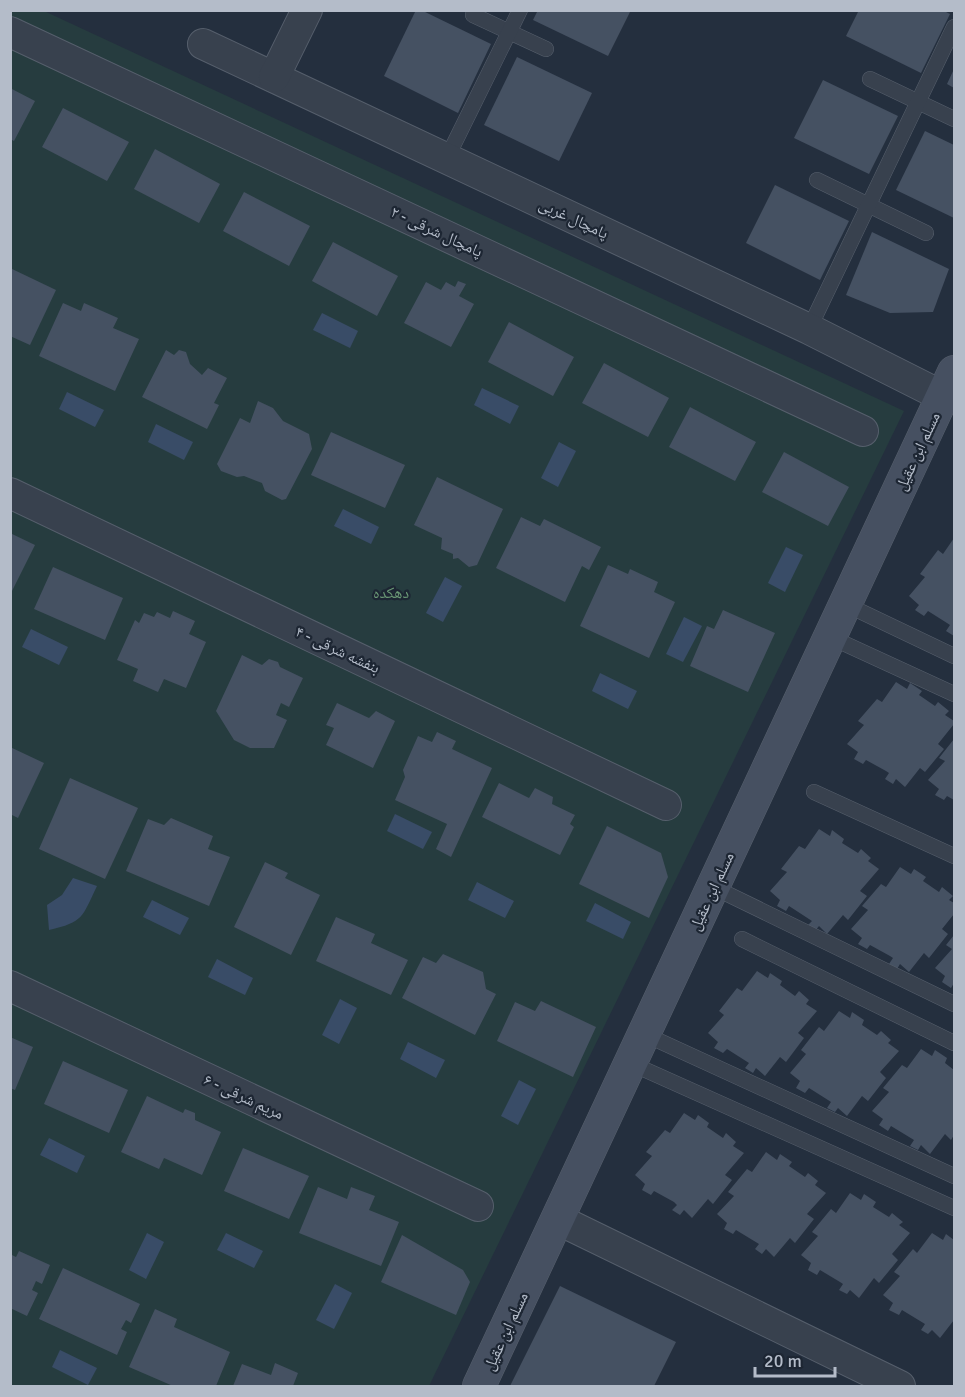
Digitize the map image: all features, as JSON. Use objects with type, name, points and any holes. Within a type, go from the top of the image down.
[{"type":"street","points":[[274,77],[307,10]]},
{"type":"street","name":"پامچال شرقی - ۲","points":[[10,32],[863,431]]},
{"type":"street","name":"پامچال غربی","points":[[202,44],[809,329],[950,390]]},
{"type":"street","name":"مسلم ابن عقیل","points":[[479,1386],[845,604],[950,390]]},
{"type":"street","name":"بنفشه شرقی - ۴","points":[[10,493],[666,805]]},
{"type":"street","name":"مریم شرقی - ۶","points":[[10,986],[478,1206]]},
{"type":"street","points":[[557,1219],[900,1386]]},
{"type":"lane","points":[[447,158],[520,10]]},
{"type":"lane","points":[[473,15],[546,49]]},
{"type":"lane","points":[[809,329],[954,27]]},
{"type":"lane","points":[[870,79],[954,119]]},
{"type":"lane","points":[[817,180],[926,233]]},
{"type":"lane","points":[[845,604],[954,656]]},
{"type":"lane","points":[[830,637],[954,694]]},
{"type":"lane","points":[[814,792],[954,856]]},
{"type":"lane","points":[[713,887],[954,1004]]},
{"type":"lane","points":[[742,939],[954,1043]]},
{"type":"lane","points":[[644,1034],[954,1176]]},
{"type":"lane","points":[[630,1063],[954,1208]]},
{"type":"green space","name":"دهکده","points":[[10,11],[44,11],[904,411],[429,1386],[11,1386]]},
{"type":"water","points":[[322,313],[358,331],[350,348],[313,330]]},
{"type":"water","points":[[482,388],[519,406],[510,424],[474,405]]},
{"type":"water","points":[[67,392],[104,410],[95,427],[59,409]]},
{"type":"water","points":[[156,424],[193,442],[184,460],[148,442]]},
{"type":"water","points":[[559,442],[576,451],[558,487],[541,478]]},
{"type":"water","points":[[343,509],[379,527],[371,544],[334,526]]},
{"type":"water","points":[[786,547],[803,555],[785,592],[768,583]]},
{"type":"water","points":[[445,577],[462,586],[443,622],[426,613]]},
{"type":"water","points":[[684,617],[702,626],[683,662],[666,654]]},
{"type":"water","points":[[31,629],[68,647],[59,665],[22,647]]},
{"type":"water","points":[[600,673],[637,691],[628,709],[592,691]]},
{"type":"water","points":[[395,814],[432,832],[423,849],[387,831]]},
{"type":"water","points":[[73,878],[97,886],[88,905],[76,921],[49,930],[47,905],[62,895]]},
{"type":"water","points":[[477,882],[514,901],[505,918],[468,900]]},
{"type":"water","points":[[152,900],[189,918],[180,935],[143,917]]},
{"type":"water","points":[[595,903],[631,922],[623,939],[586,921]]},
{"type":"water","points":[[217,959],[253,978],[245,995],[208,977]]},
{"type":"water","points":[[340,999],[357,1008],[339,1044],[322,1035]]},
{"type":"water","points":[[408,1042],[445,1060],[436,1078],[400,1059]]},
{"type":"water","points":[[519,1080],[536,1089],[518,1125],[501,1116]]},
{"type":"water","points":[[49,1138],[85,1156],[77,1173],[40,1155]]},
{"type":"water","points":[[147,1233],[164,1242],[146,1279],[129,1270]]},
{"type":"water","points":[[226,1233],[263,1251],[254,1268],[217,1250]]},
{"type":"water","points":[[335,1284],[352,1293],[334,1329],[316,1320]]},
{"type":"water","points":[[60,1350],[97,1368],[88,1385],[52,1367]]},
{"type":"building","points":[[416,10],[421,10],[491,44],[458,113],[384,76]]},
{"type":"building","points":[[538,10],[631,10],[608,56],[533,20]]},
{"type":"building","points":[[859,10],[942,10],[950,14],[921,73],[846,36]]},
{"type":"building","points":[[517,57],[592,93],[559,161],[484,125]]},
{"type":"building","points":[[954,69],[954,88],[947,84]]},
{"type":"building","points":[[823,80],[898,116],[869,174],[794,138]]},
{"type":"building","points":[[10,88],[35,101],[14,141],[10,139]]},
{"type":"building","points":[[63,108],[129,142],[107,181],[42,147]]},
{"type":"building","points":[[925,131],[954,145],[954,218],[896,190]]},
{"type":"building","points":[[155,149],[220,184],[199,223],[134,189]]},
{"type":"building","points":[[775,185],[849,221],[820,280],[746,243]]},
{"type":"building","points":[[244,192],[310,226],[289,266],[223,231]]},
{"type":"building","points":[[872,232],[949,269],[933,312],[890,313],[846,295]]},
{"type":"building","points":[[333,242],[398,276],[377,316],[312,281]]},
{"type":"building","points":[[10,268],[56,290],[30,345],[10,336]]},
{"type":"building","points":[[458,281],[466,284],[459,296],[474,304],[451,347],[404,323],[426,282],[441,290],[446,282],[455,287]]},
{"type":"building","points":[[63,303],[81,311],[84,303],[118,318],[113,328],[139,339],[115,391],[39,356]]},
{"type":"building","points":[[509,322],[574,357],[553,396],[488,362]]},
{"type":"building","points":[[166,350],[174,355],[179,350],[186,352],[190,364],[202,375],[208,368],[227,378],[214,403],[219,405],[207,429],[142,397]]},
{"type":"building","points":[[604,363],[669,398],[648,437],[582,403]]},
{"type":"building","points":[[258,401],[273,408],[283,421],[309,434],[312,449],[286,499],[282,500],[265,491],[262,483],[221,471],[217,464],[240,418],[250,423]]},
{"type":"building","points":[[690,407],[756,442],[735,481],[669,447]]},
{"type":"building","points":[[331,432],[405,465],[385,508],[311,475]]},
{"type":"building","points":[[784,452],[849,487],[828,526],[762,492]]},
{"type":"building","points":[[437,477],[503,509],[477,565],[469,567],[458,558],[453,559],[453,554],[441,549],[442,538],[414,525]]},
{"type":"building","points":[[521,517],[540,526],[544,519],[601,547],[589,570],[582,566],[565,602],[496,568]]},
{"type":"building","points":[[10,533],[35,545],[10,595]]},
{"type":"building","points":[[954,538],[954,636],[946,631],[950,625],[947,623],[928,611],[924,616],[915,610],[919,605],[909,596],[925,577],[920,574],[938,550],[943,554]]},
{"type":"building","points":[[608,565],[628,574],[630,569],[658,582],[654,592],[675,602],[649,658],[580,626]]},
{"type":"building","points":[[53,567],[123,598],[105,640],[34,609]]},
{"type":"building","points":[[723,610],[775,633],[748,692],[690,666],[707,626],[714,629]]},
{"type":"building","points":[[173,611],[195,621],[189,634],[206,642],[186,688],[164,679],[158,692],[133,681],[138,669],[117,660],[135,620],[139,623],[144,613],[154,617],[157,612],[170,618]]},
{"type":"building","points":[[242,655],[262,665],[269,659],[278,662],[280,667],[303,678],[289,707],[281,703],[276,715],[287,720],[274,748],[250,748],[234,740],[216,711]]},
{"type":"building","points":[[896,682],[907,689],[910,683],[922,691],[919,695],[935,706],[938,702],[949,711],[945,715],[954,721],[938,744],[944,749],[925,772],[920,768],[905,787],[896,779],[893,784],[885,779],[889,773],[866,760],[863,764],[854,759],[858,752],[847,744],[864,725],[858,721],[877,699],[882,702]]},
{"type":"building","points":[[337,703],[369,718],[376,711],[395,721],[373,768],[326,745],[334,728],[326,725]]},
{"type":"building","points":[[437,732],[456,741],[452,749],[492,768],[451,857],[436,849],[447,824],[395,800],[405,777],[403,770],[418,736],[432,742]]},
{"type":"building","points":[[954,739],[954,800],[947,796],[944,800],[935,795],[939,789],[928,780],[945,761],[939,758]]},
{"type":"building","points":[[10,747],[44,763],[18,818],[10,814]]},
{"type":"building","points":[[70,778],[138,808],[105,879],[39,849]]},
{"type":"building","points":[[499,783],[529,798],[535,788],[553,797],[552,804],[575,815],[570,824],[574,827],[560,855],[482,817]]},
{"type":"building","points":[[171,818],[213,836],[208,849],[230,857],[209,906],[126,871],[148,819],[164,825]]},
{"type":"building","points":[[607,826],[661,853],[668,877],[649,918],[579,884]]},
{"type":"building","points":[[819,829],[830,836],[832,830],[844,839],[842,843],[858,853],[861,849],[871,858],[868,861],[879,869],[860,891],[867,896],[848,920],[843,915],[827,934],[819,926],[815,931],[807,926],[812,921],[789,906],[786,911],[777,906],[780,900],[770,891],[787,872],[781,869],[799,846],[805,849]]},
{"type":"building","points":[[265,862],[288,873],[285,878],[320,895],[291,955],[234,927]]},
{"type":"building","points":[[900,867],[911,874],[914,869],[926,877],[923,881],[939,892],[942,887],[953,896],[949,900],[954,903],[954,914],[942,929],[948,934],[929,958],[924,953],[909,972],[900,964],[897,969],[889,964],[893,958],[870,945],[867,949],[858,944],[862,938],[851,929],[868,910],[862,906],[881,884],[886,887]]},
{"type":"building","points":[[336,917],[375,934],[371,943],[408,960],[391,995],[316,961]]},
{"type":"building","points":[[954,935],[954,983],[951,988],[942,982],[945,976],[935,968],[952,949],[946,945]]},
{"type":"building","points":[[443,954],[483,972],[486,989],[496,994],[475,1035],[402,998],[423,957],[436,963]]},
{"type":"building","points":[[757,971],[768,978],[770,973],[782,981],[780,985],[795,996],[799,991],[809,1000],[806,1004],[817,1011],[798,1033],[804,1038],[786,1062],[780,1057],[765,1076],[756,1068],[753,1073],[745,1068],[749,1063],[727,1049],[723,1053],[714,1048],[718,1042],[708,1033],[724,1015],[719,1011],[737,988],[742,991]]},
{"type":"building","points":[[541,1001],[596,1027],[573,1077],[497,1041],[515,1002],[535,1011]]},
{"type":"building","points":[[839,1011],[850,1018],[852,1012],[864,1020],[862,1025],[877,1035],[881,1031],[891,1040],[888,1043],[899,1051],[880,1072],[886,1078],[868,1101],[862,1096],[847,1116],[838,1108],[835,1112],[827,1108],[831,1102],[809,1088],[805,1093],[796,1088],[800,1081],[790,1073],[806,1054],[801,1050],[819,1027],[824,1031]]},
{"type":"building","points":[[10,1037],[33,1047],[15,1090],[10,1088]]},
{"type":"building","points":[[921,1049],[932,1056],[935,1050],[947,1058],[945,1063],[954,1070],[954,1135],[951,1140],[945,1134],[930,1154],[921,1145],[918,1150],[910,1146],[914,1140],[891,1126],[888,1131],[879,1125],[883,1119],[872,1111],[889,1092],[883,1088],[902,1065],[907,1068]]},
{"type":"building","points":[[63,1061],[128,1090],[109,1133],[44,1104]]},
{"type":"building","points":[[147,1096],[183,1113],[185,1109],[195,1113],[195,1120],[221,1132],[202,1175],[164,1158],[159,1169],[121,1152]]},
{"type":"building","points":[[684,1113],[695,1120],[698,1115],[709,1123],[707,1127],[723,1138],[726,1133],[736,1142],[733,1146],[744,1153],[725,1175],[732,1180],[713,1204],[708,1199],[692,1218],[684,1210],[680,1215],[672,1210],[677,1205],[674,1202],[654,1191],[651,1195],[642,1190],[645,1184],[635,1175],[652,1156],[646,1152],[665,1130],[670,1133]]},
{"type":"building","points":[[243,1148],[309,1176],[289,1219],[224,1191]]},
{"type":"building","points":[[766,1152],[777,1160],[780,1154],[792,1162],[789,1166],[805,1177],[808,1173],[818,1181],[815,1185],[826,1193],[807,1214],[814,1219],[795,1243],[790,1238],[774,1257],[766,1249],[762,1254],[755,1249],[759,1244],[736,1230],[733,1234],[724,1229],[727,1223],[717,1214],[734,1196],[728,1192],[747,1169],[752,1172]]},
{"type":"building","points":[[318,1187],[347,1199],[351,1187],[375,1196],[369,1210],[399,1222],[381,1266],[299,1233]]},
{"type":"building","points":[[850,1193],[861,1200],[864,1194],[876,1202],[873,1207],[889,1217],[892,1213],[903,1222],[899,1225],[910,1233],[892,1254],[898,1260],[879,1283],[874,1278],[859,1298],[850,1290],[847,1294],[839,1290],[843,1284],[820,1270],[817,1275],[808,1270],[811,1263],[801,1255],[818,1236],[812,1232],[831,1209],[836,1213]]},
{"type":"building","points":[[932,1233],[943,1240],[946,1234],[954,1240],[954,1320],[940,1338],[932,1330],[928,1334],[921,1330],[925,1324],[902,1310],[899,1315],[889,1310],[893,1303],[883,1295],[900,1276],[894,1272],[913,1249],[917,1253]]},
{"type":"building","points":[[402,1235],[463,1270],[470,1282],[456,1315],[381,1282]]},
{"type":"building","points":[[19,1251],[50,1265],[42,1284],[36,1281],[32,1290],[38,1293],[27,1316],[10,1308],[10,1254],[16,1257]]},
{"type":"building","points":[[63,1268],[140,1304],[131,1323],[126,1320],[121,1329],[127,1332],[117,1355],[39,1319]]},
{"type":"building","points":[[560,1286],[676,1342],[654,1386],[510,1386]]},
{"type":"building","points":[[155,1309],[177,1319],[174,1327],[230,1352],[216,1386],[173,1386],[129,1367]]},
{"type":"building","points":[[275,1363],[298,1373],[293,1386],[233,1386],[242,1364],[271,1375]]}]
